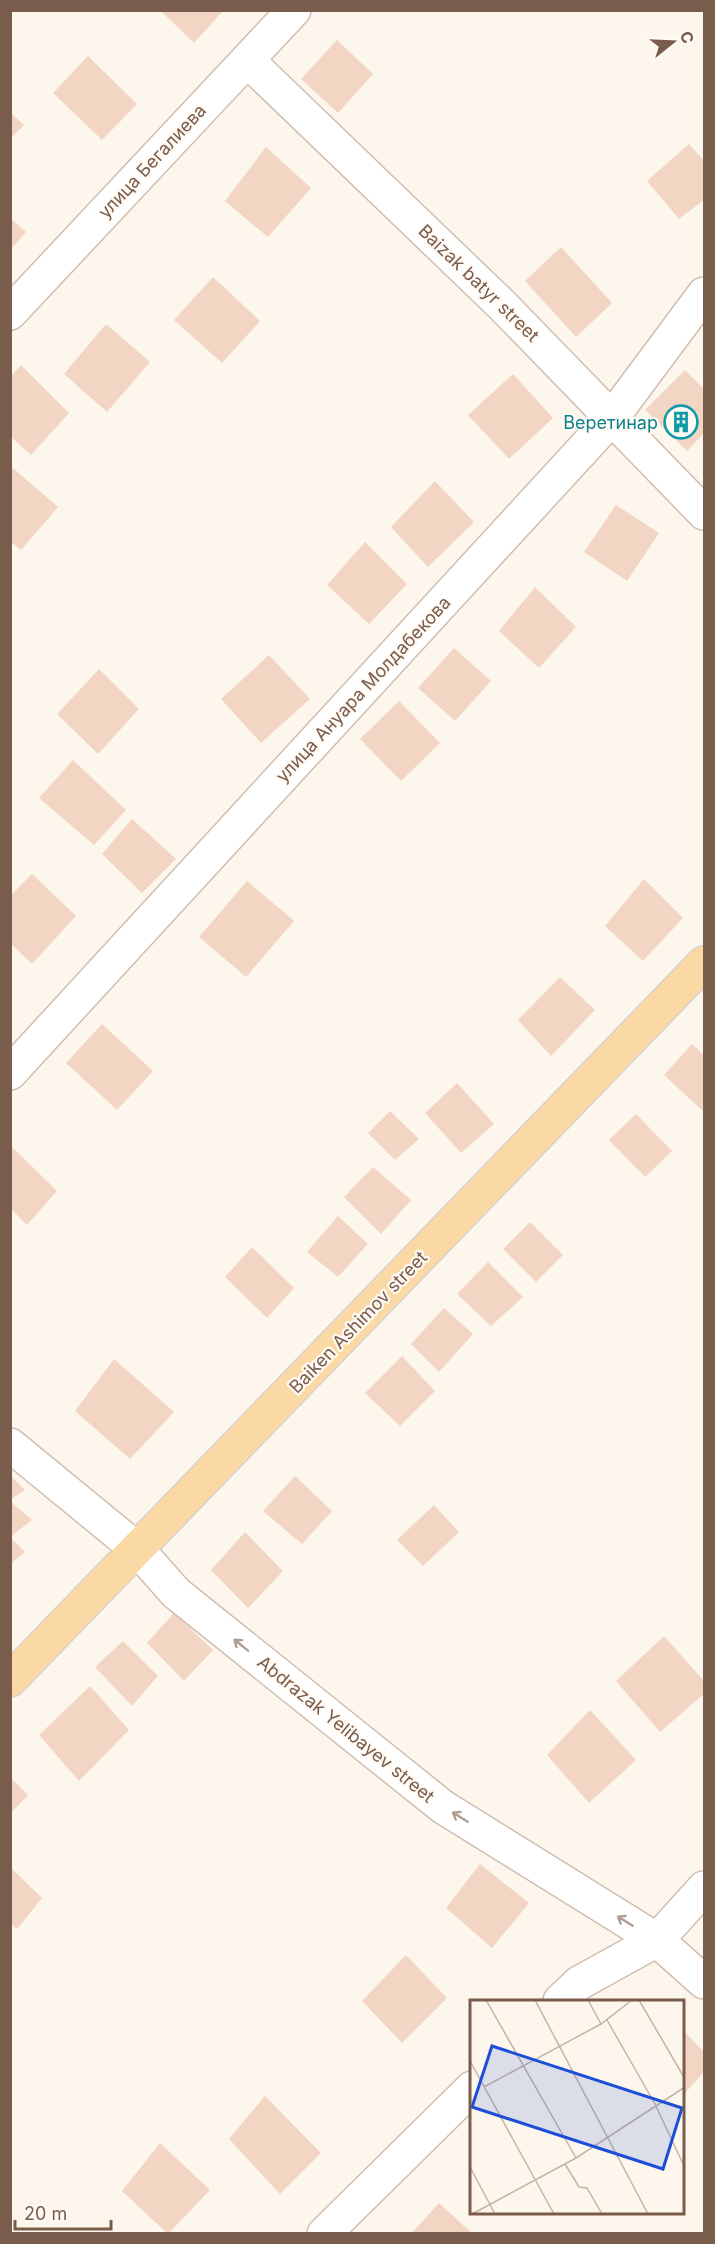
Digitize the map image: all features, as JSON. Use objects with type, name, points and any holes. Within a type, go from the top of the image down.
[{"type":"main road","name":"Baiken Ashimov street","points":[[10,1680],[705,963]]},
{"type":"street","name":"улица Бегалиева","points":[[10,313],[294,10]]},
{"type":"street","name":"Baizak batyr street","points":[[247,60],[502,305],[705,513]]},
{"type":"street","name":"улица Ануара Молдабекова","points":[[10,1073],[611,419],[705,294]]},
{"type":"street","name":"Abdrazak Yelibayev street","points":[[10,1445],[138,1550],[176,1593],[443,1807],[657,1940],[705,1982]]},
{"type":"street","points":[[561,2000],[579,1983],[657,1940],[705,1888]]},
{"type":"street","points":[[324,2234],[470,2090]]},
{"type":"building","points":[[160,10],[224,10],[194,43]]},
{"type":"building","points":[[337,40],[373,74],[338,113],[301,79]]},
{"type":"building","points":[[88,56],[137,104],[102,140],[53,93]]},
{"type":"building","points":[[10,112],[24,125],[10,139]]},
{"type":"building","points":[[689,144],[704,161],[704,200],[679,219],[647,181]]},
{"type":"building","points":[[266,147],[311,188],[268,237],[225,201]]},
{"type":"building","points":[[10,218],[26,232],[10,250]]},
{"type":"building","points":[[561,247],[612,303],[576,337],[525,281]]},
{"type":"building","points":[[213,277],[260,321],[222,363],[174,320]]},
{"type":"building","points":[[106,324],[150,362],[107,412],[64,374]]},
{"type":"building","points":[[21,365],[69,413],[31,455],[10,436],[10,377]]},
{"type":"building","name":"Веретинар","points":[[685,370],[704,389],[704,433],[687,451],[645,410]]},
{"type":"building","points":[[513,374],[553,418],[509,459],[468,415]]},
{"type":"building","points":[[13,468],[58,507],[21,550],[10,541],[10,471]]},
{"type":"building","points":[[435,481],[474,522],[428,567],[391,527]]},
{"type":"building","points":[[616,505],[659,533],[627,581],[584,552]]},
{"type":"building","points":[[365,542],[407,584],[369,624],[327,585]]},
{"type":"building","points":[[535,587],[576,627],[539,668],[499,631]]},
{"type":"building","points":[[454,648],[491,681],[455,721],[418,688]]},
{"type":"building","points":[[269,655],[310,699],[261,743],[221,699]]},
{"type":"building","points":[[99,669],[139,709],[98,754],[57,714]]},
{"type":"building","points":[[399,701],[440,743],[401,781],[360,739]]},
{"type":"building","points":[[73,760],[126,810],[94,845],[39,798]]},
{"type":"building","points":[[132,819],[176,859],[142,893],[102,854]]},
{"type":"building","points":[[32,874],[76,916],[32,964],[10,943],[10,896]]},
{"type":"building","points":[[644,879],[683,918],[643,961],[605,926]]},
{"type":"building","points":[[247,881],[294,921],[246,977],[199,937]]},
{"type":"building","points":[[560,977],[595,1010],[551,1056],[518,1020]]},
{"type":"building","points":[[102,1024],[153,1071],[117,1110],[66,1063]]},
{"type":"building","points":[[692,1044],[704,1055],[704,1112],[664,1075]]},
{"type":"building","points":[[457,1083],[494,1124],[461,1153],[425,1113]]},
{"type":"building","points":[[390,1111],[419,1139],[395,1160],[368,1133]]},
{"type":"building","points":[[636,1114],[672,1151],[645,1177],[609,1140]]},
{"type":"building","points":[[10,1145],[57,1191],[27,1225],[10,1208]]},
{"type":"building","points":[[373,1167],[411,1200],[381,1234],[344,1197]]},
{"type":"building","points":[[338,1216],[368,1244],[338,1277],[307,1252]]},
{"type":"building","points":[[530,1222],[563,1255],[536,1282],[503,1249]]},
{"type":"building","points":[[252,1247],[294,1288],[267,1318],[225,1277]]},
{"type":"building","points":[[488,1262],[523,1297],[491,1326],[457,1294]]},
{"type":"building","points":[[444,1308],[473,1334],[439,1372],[411,1344]]},
{"type":"building","points":[[402,1356],[435,1391],[400,1426],[365,1393]]},
{"type":"building","points":[[114,1359],[174,1412],[130,1459],[75,1411]]},
{"type":"building","points":[[10,1475],[25,1490],[10,1500]]},
{"type":"building","points":[[295,1476],[332,1511],[302,1544],[263,1511]]},
{"type":"building","points":[[10,1501],[32,1520],[10,1537]]},
{"type":"building","points":[[434,1505],[459,1532],[423,1566],[397,1540]]},
{"type":"building","points":[[245,1532],[283,1571],[248,1608],[211,1570]]},
{"type":"building","points":[[10,1537],[25,1552],[10,1564]]},
{"type":"building","points":[[174,1613],[213,1650],[184,1681],[147,1643]]},
{"type":"building","points":[[664,1636],[704,1681],[704,1694],[660,1732],[616,1681]]},
{"type":"building","points":[[123,1641],[158,1676],[132,1706],[95,1667]]},
{"type":"building","points":[[90,1686],[129,1730],[79,1781],[39,1735]]},
{"type":"building","points":[[590,1710],[636,1760],[589,1803],[547,1755]]},
{"type":"building","points":[[10,1777],[28,1795],[10,1814]]},
{"type":"building","points":[[480,1864],[529,1903],[492,1948],[446,1908]]},
{"type":"building","points":[[10,1867],[42,1898],[17,1929],[10,1923]]},
{"type":"building","points":[[406,1955],[447,1998],[402,2043],[362,2001]]},
{"type":"building","points":[[685,2032],[704,2052],[704,2072],[685,2093]]},
{"type":"building","points":[[265,2096],[321,2153],[280,2194],[229,2139]]},
{"type":"building","points":[[160,2143],[210,2190],[168,2234],[122,2191]]},
{"type":"building","points":[[439,2203],[473,2234],[411,2234]]},
{"type":"place","name":"Веретинар","points":[[681,422]]}]
